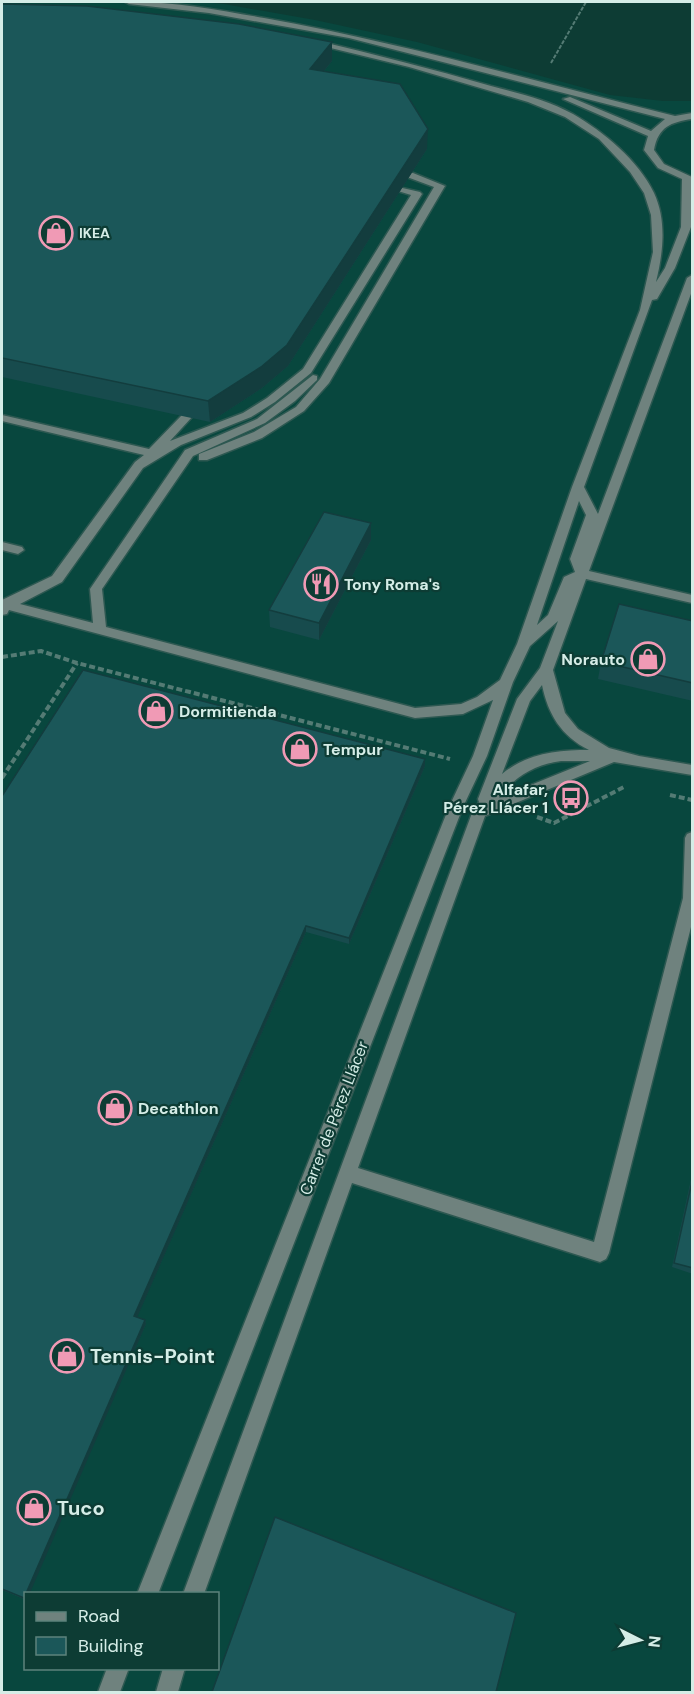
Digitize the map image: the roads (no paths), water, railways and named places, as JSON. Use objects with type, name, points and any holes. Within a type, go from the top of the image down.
[{"type":"street","points":[[129,2],[209,11],[349,36],[674,119]]},
{"type":"street","points":[[192,2],[209,11]]},
{"type":"street","points":[[300,40],[411,65],[531,100],[568,115],[602,137],[634,170],[649,194],[656,215],[658,252],[645,310]]},
{"type":"street","points":[[522,81],[651,134]]},
{"type":"street","points":[[645,310],[670,268],[686,227],[690,179],[662,166],[649,150],[651,134],[674,119],[693,116]]},
{"type":"street","points":[[2,418],[152,453],[247,415],[281,393],[307,371],[417,194],[406,182],[429,191],[312,380],[261,421],[189,453],[96,589],[100,628]]},
{"type":"street","points":[[479,813],[524,699],[546,670],[693,278]]},
{"type":"street","name":"Carrer de Pérez Llácer","points":[[147,1592],[464,790],[480,756],[506,682],[524,644],[578,487],[645,310]]},
{"type":"street","points":[[3,606],[57,579],[139,465],[186,417]]},
{"type":"street","points":[[578,487],[592,515],[576,559],[582,574]]},
{"type":"street","points":[[2,546],[18,550]]},
{"type":"street","points":[[524,644],[554,617],[569,580],[582,574],[693,599]]},
{"type":"street","points":[[3,606],[100,628],[415,713],[449,713],[483,703],[506,682]]},
{"type":"street","points":[[546,670],[561,718],[579,736],[617,758]]},
{"type":"street","name":"Carrer de Pérez Llácer","points":[[193,1592],[479,813],[509,776],[538,760],[566,754],[617,758],[693,770]]},
{"type":"street","points":[[479,813],[582,769],[617,758]]},
{"type":"street","points":[[347,1173],[600,1253],[692,898],[693,838]]},
{"type":"street","points":[[109,1692],[117,1670]]},
{"type":"street","points":[[167,1692],[173,1670]]},
{"type":"place","name":"IKEA","points":[[56,233]]},
{"type":"place","name":"Tony Roma's","points":[[321,584]]},
{"type":"place","name":"Norauto","points":[[648,659]]},
{"type":"place","name":"Dormitienda","points":[[156,711]]},
{"type":"place","name":"Tempur","points":[[300,749]]},
{"type":"place","name":"Alfafar, Pérez Llácer 1","points":[[571,798]]},
{"type":"place","name":"Decathlon","points":[[115,1108]]},
{"type":"place","name":"Tennis-Point","points":[[67,1356]]},
{"type":"place","name":"Tuco","points":[[34,1508]]}]
